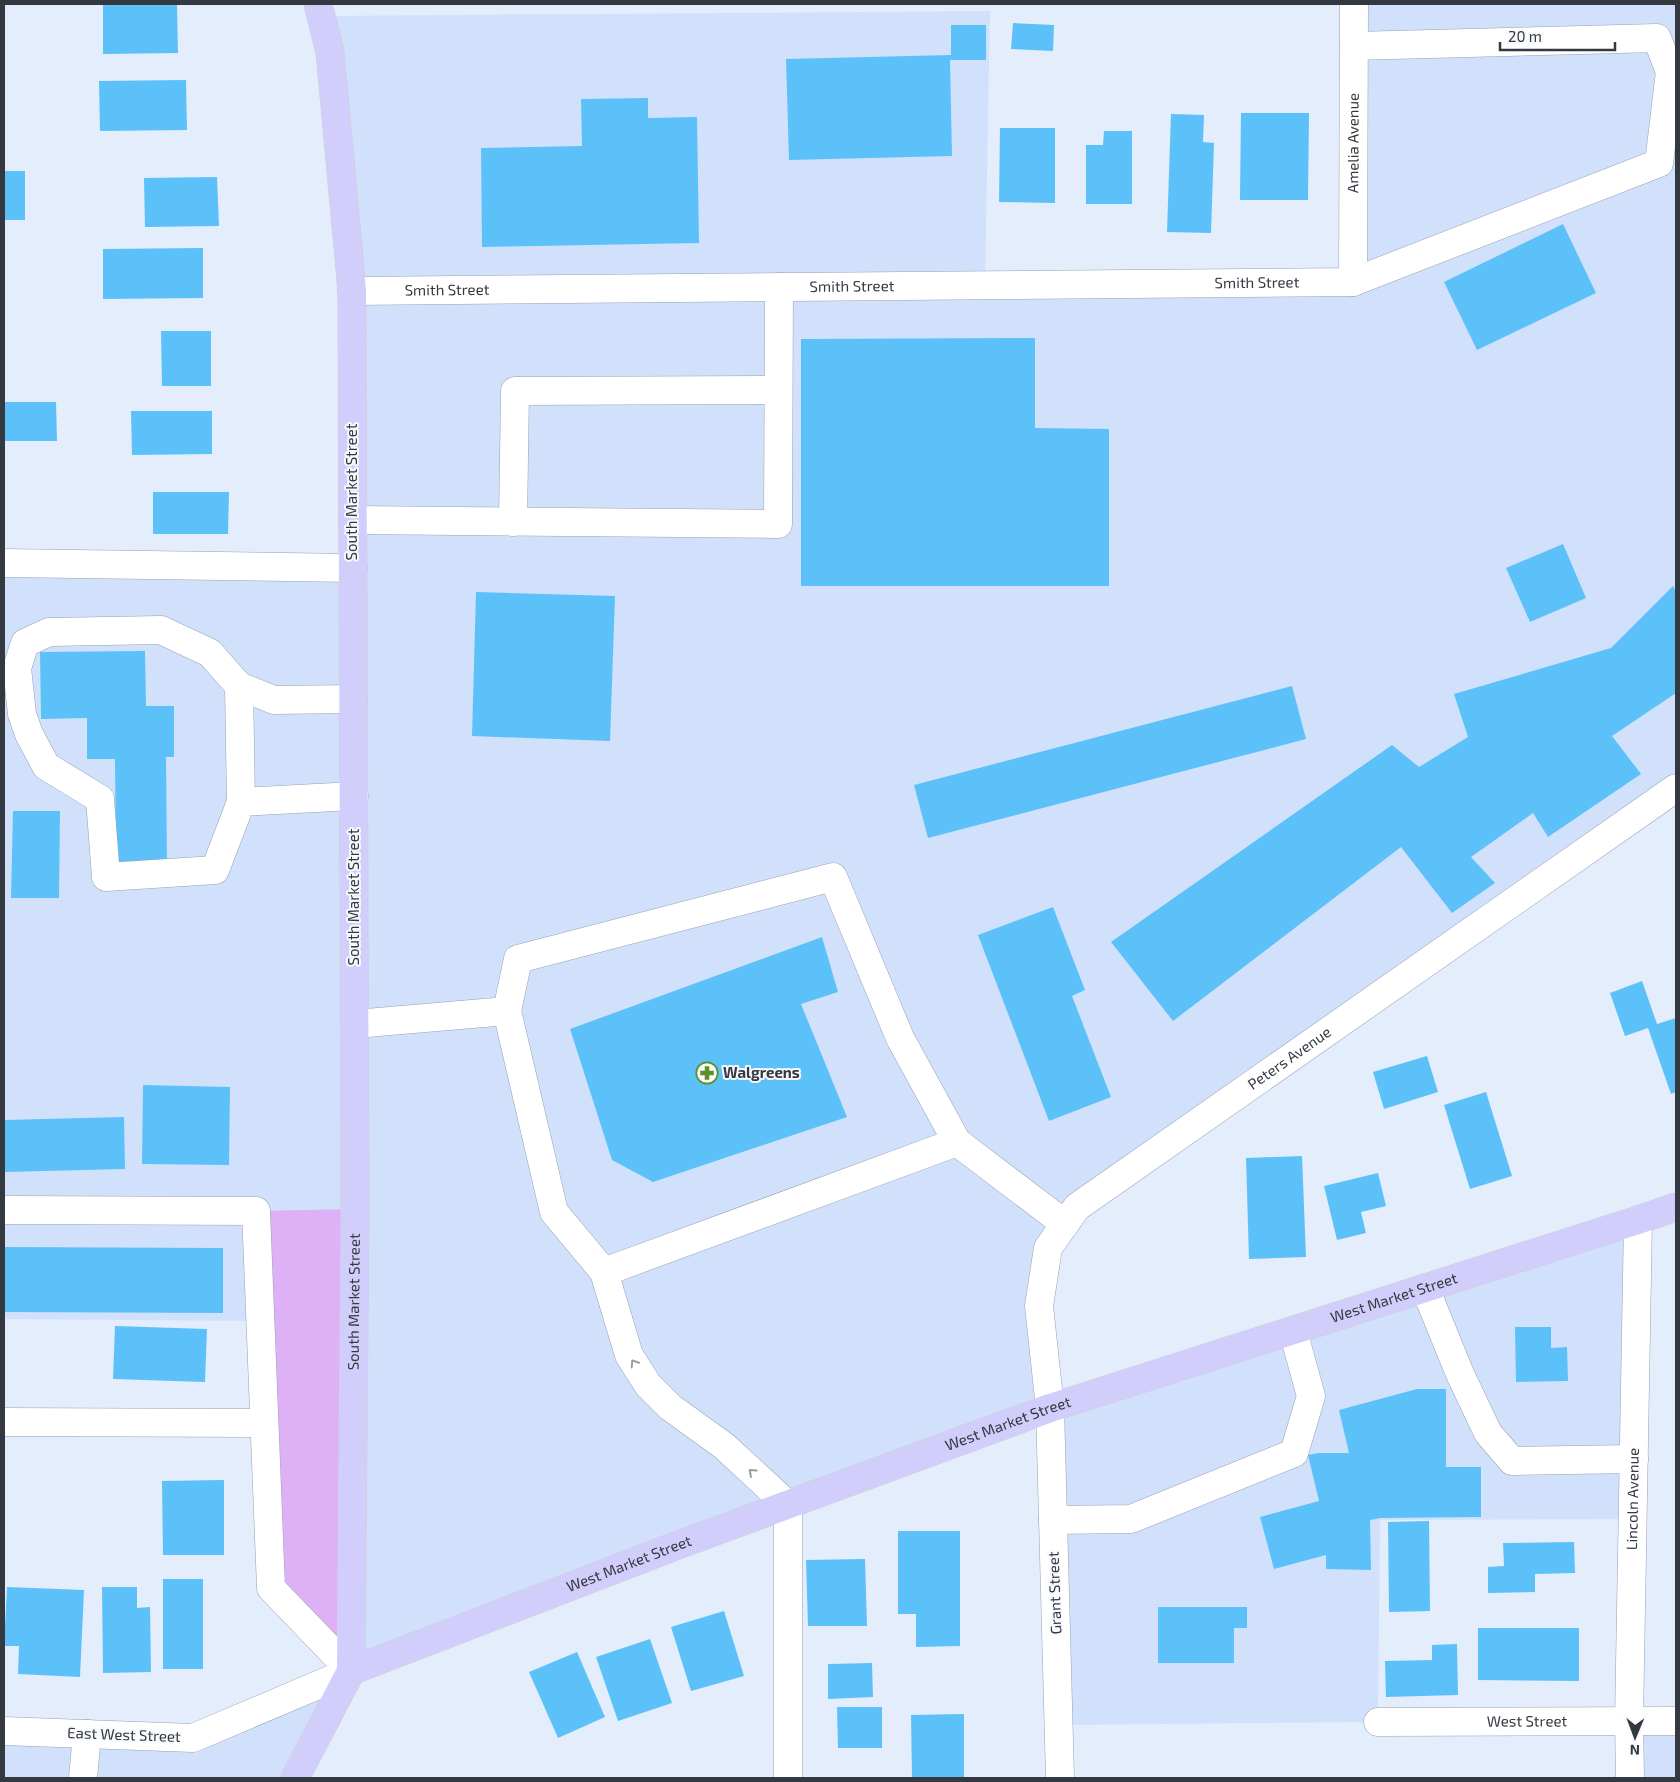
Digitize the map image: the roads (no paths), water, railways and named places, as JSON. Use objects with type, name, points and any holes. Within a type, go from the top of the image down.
[{"type":"main road","name":"South Market Street","points":[[294,1778],[351,1671],[355,1209],[352,291],[330,52],[318,4]]},
{"type":"main road","name":"West Market Street","points":[[351,1671],[678,1545],[1050,1408],[1676,1207]]},
{"type":"street","name":"Amelia Avenue","points":[[1353,282],[1354,4]]},
{"type":"street","points":[[1353,282],[1659,163],[1670,72],[1657,38],[1354,46]]},
{"type":"street","name":"Smith Street","points":[[352,291],[1353,282]]},
{"type":"street","points":[[353,520],[778,524],[779,287]]},
{"type":"street","points":[[513,522],[514,391],[778,390]]},
{"type":"street","points":[[4,564],[353,568]]},
{"type":"street","points":[[239,686],[241,802],[215,870],[106,877],[100,799],[46,766],[28,734],[22,714],[17,668],[25,643],[49,632],[161,630],[210,653],[239,686],[274,700],[353,699]]},
{"type":"street","name":"Peters Avenue","points":[[1050,1408],[1039,1306],[1048,1248],[1077,1207],[1676,788]]},
{"type":"street","points":[[241,802],[354,796]]},
{"type":"street","points":[[788,1778],[788,1505],[724,1446],[670,1407],[648,1385],[629,1355],[604,1272],[554,1212],[507,1011],[518,959],[833,877],[900,1038],[956,1142],[1065,1224]]},
{"type":"street","points":[[354,1024],[507,1011]]},
{"type":"street","points":[[604,1272],[956,1142]]},
{"type":"street","points":[[4,1210],[256,1211],[271,1588],[351,1671]]},
{"type":"street","name":"Lincoln Avenue","points":[[1630,1778],[1629,1722],[1638,1220]]},
{"type":"street","points":[[1425,1288],[1488,1433],[1512,1462],[1634,1459]]},
{"type":"street","points":[[1052,1520],[1131,1519],[1294,1453],[1311,1396],[1293,1331]]},
{"type":"street","name":"Grant Street","points":[[1050,1408],[1060,1778]]},
{"type":"street","points":[[4,1422],[263,1422]]},
{"type":"street","name":"East West Street","points":[[4,1731],[193,1738],[351,1671]]},
{"type":"street","name":"West Street","points":[[1378,1722],[1676,1721]]},
{"type":"street","points":[[83,1778],[87,1734]]},
{"type":"place","name":"Walgreens","points":[[707,1073]]}]
